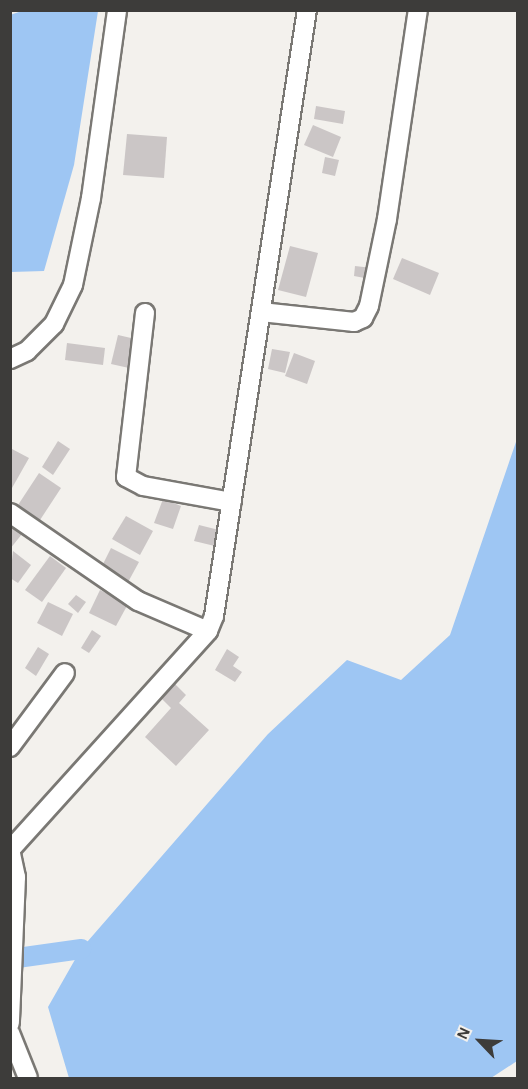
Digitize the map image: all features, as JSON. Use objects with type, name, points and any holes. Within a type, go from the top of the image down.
[{"type":"street","points":[[10,359],[27,351],[54,324],[74,285],[91,198],[117,10]]},
{"type":"street","points":[[10,1023],[16,877],[11,849],[208,631],[218,598],[307,10]]},
{"type":"street","points":[[261,312],[354,322],[363,318],[369,306],[387,219],[418,10]]},
{"type":"street","points":[[145,313],[126,477],[143,486],[232,502]]},
{"type":"street","points":[[10,513],[138,601],[208,631]]},
{"type":"street","points":[[10,747],[65,673]]},
{"type":"street","points":[[10,1033],[28,1078]]},
{"type":"water","points":[[22,11],[98,11],[74,165],[44,271],[11,272],[10,15]]},
{"type":"water","points":[[517,439],[517,1061],[491,1078],[69,1078],[48,1007],[81,949],[268,734],[347,660],[401,680],[450,635]]},
{"type":"building","points":[[316,106],[345,111],[343,124],[314,119]]},
{"type":"building","points":[[313,125],[341,137],[333,157],[304,145]]},
{"type":"building","points":[[127,134],[167,137],[164,178],[123,175]]},
{"type":"building","points":[[325,157],[339,160],[335,176],[322,173]]},
{"type":"building","points":[[290,246],[318,253],[306,297],[278,290]]},
{"type":"building","points":[[402,258],[439,273],[430,295],[393,279]]},
{"type":"building","points":[[355,266],[372,268],[370,279],[354,276]]},
{"type":"building","points":[[118,335],[144,341],[138,370],[111,364]]},
{"type":"building","points":[[67,343],[105,348],[103,365],[65,360]]},
{"type":"building","points":[[272,349],[290,352],[285,373],[268,369]]},
{"type":"building","points":[[294,353],[315,361],[307,384],[285,376]]},
{"type":"building","points":[[58,441],[70,449],[53,475],[42,467]]},
{"type":"building","points":[[12,449],[29,458],[12,488],[10,452]]},
{"type":"building","points":[[39,473],[61,488],[40,520],[18,505]]},
{"type":"building","points":[[163,499],[181,506],[173,529],[154,523]]},
{"type":"building","points":[[126,516],[153,531],[140,555],[112,539]]},
{"type":"building","points":[[10,525],[22,534],[10,549]]},
{"type":"building","points":[[199,525],[227,532],[223,548],[194,541]]},
{"type":"building","points":[[111,548],[139,562],[127,584],[100,570]]},
{"type":"building","points":[[13,551],[31,565],[18,583],[10,578]]},
{"type":"building","points":[[50,556],[66,568],[42,602],[25,590]]},
{"type":"building","points":[[100,590],[128,604],[116,626],[89,613]]},
{"type":"building","points":[[76,595],[86,602],[78,613],[68,604]]},
{"type":"building","points":[[48,602],[73,614],[62,636],[37,623]]},
{"type":"building","points":[[92,630],[101,636],[89,653],[81,648]]},
{"type":"building","points":[[38,647],[49,654],[36,676],[25,668]]},
{"type":"building","points":[[227,649],[239,657],[233,666],[242,672],[235,682],[215,670]]},
{"type":"building","points":[[175,684],[186,695],[179,703],[209,730],[176,766],[145,737],[171,708],[162,699]]},
{"type":"waterway","points":[[10,959],[81,949]]}]
